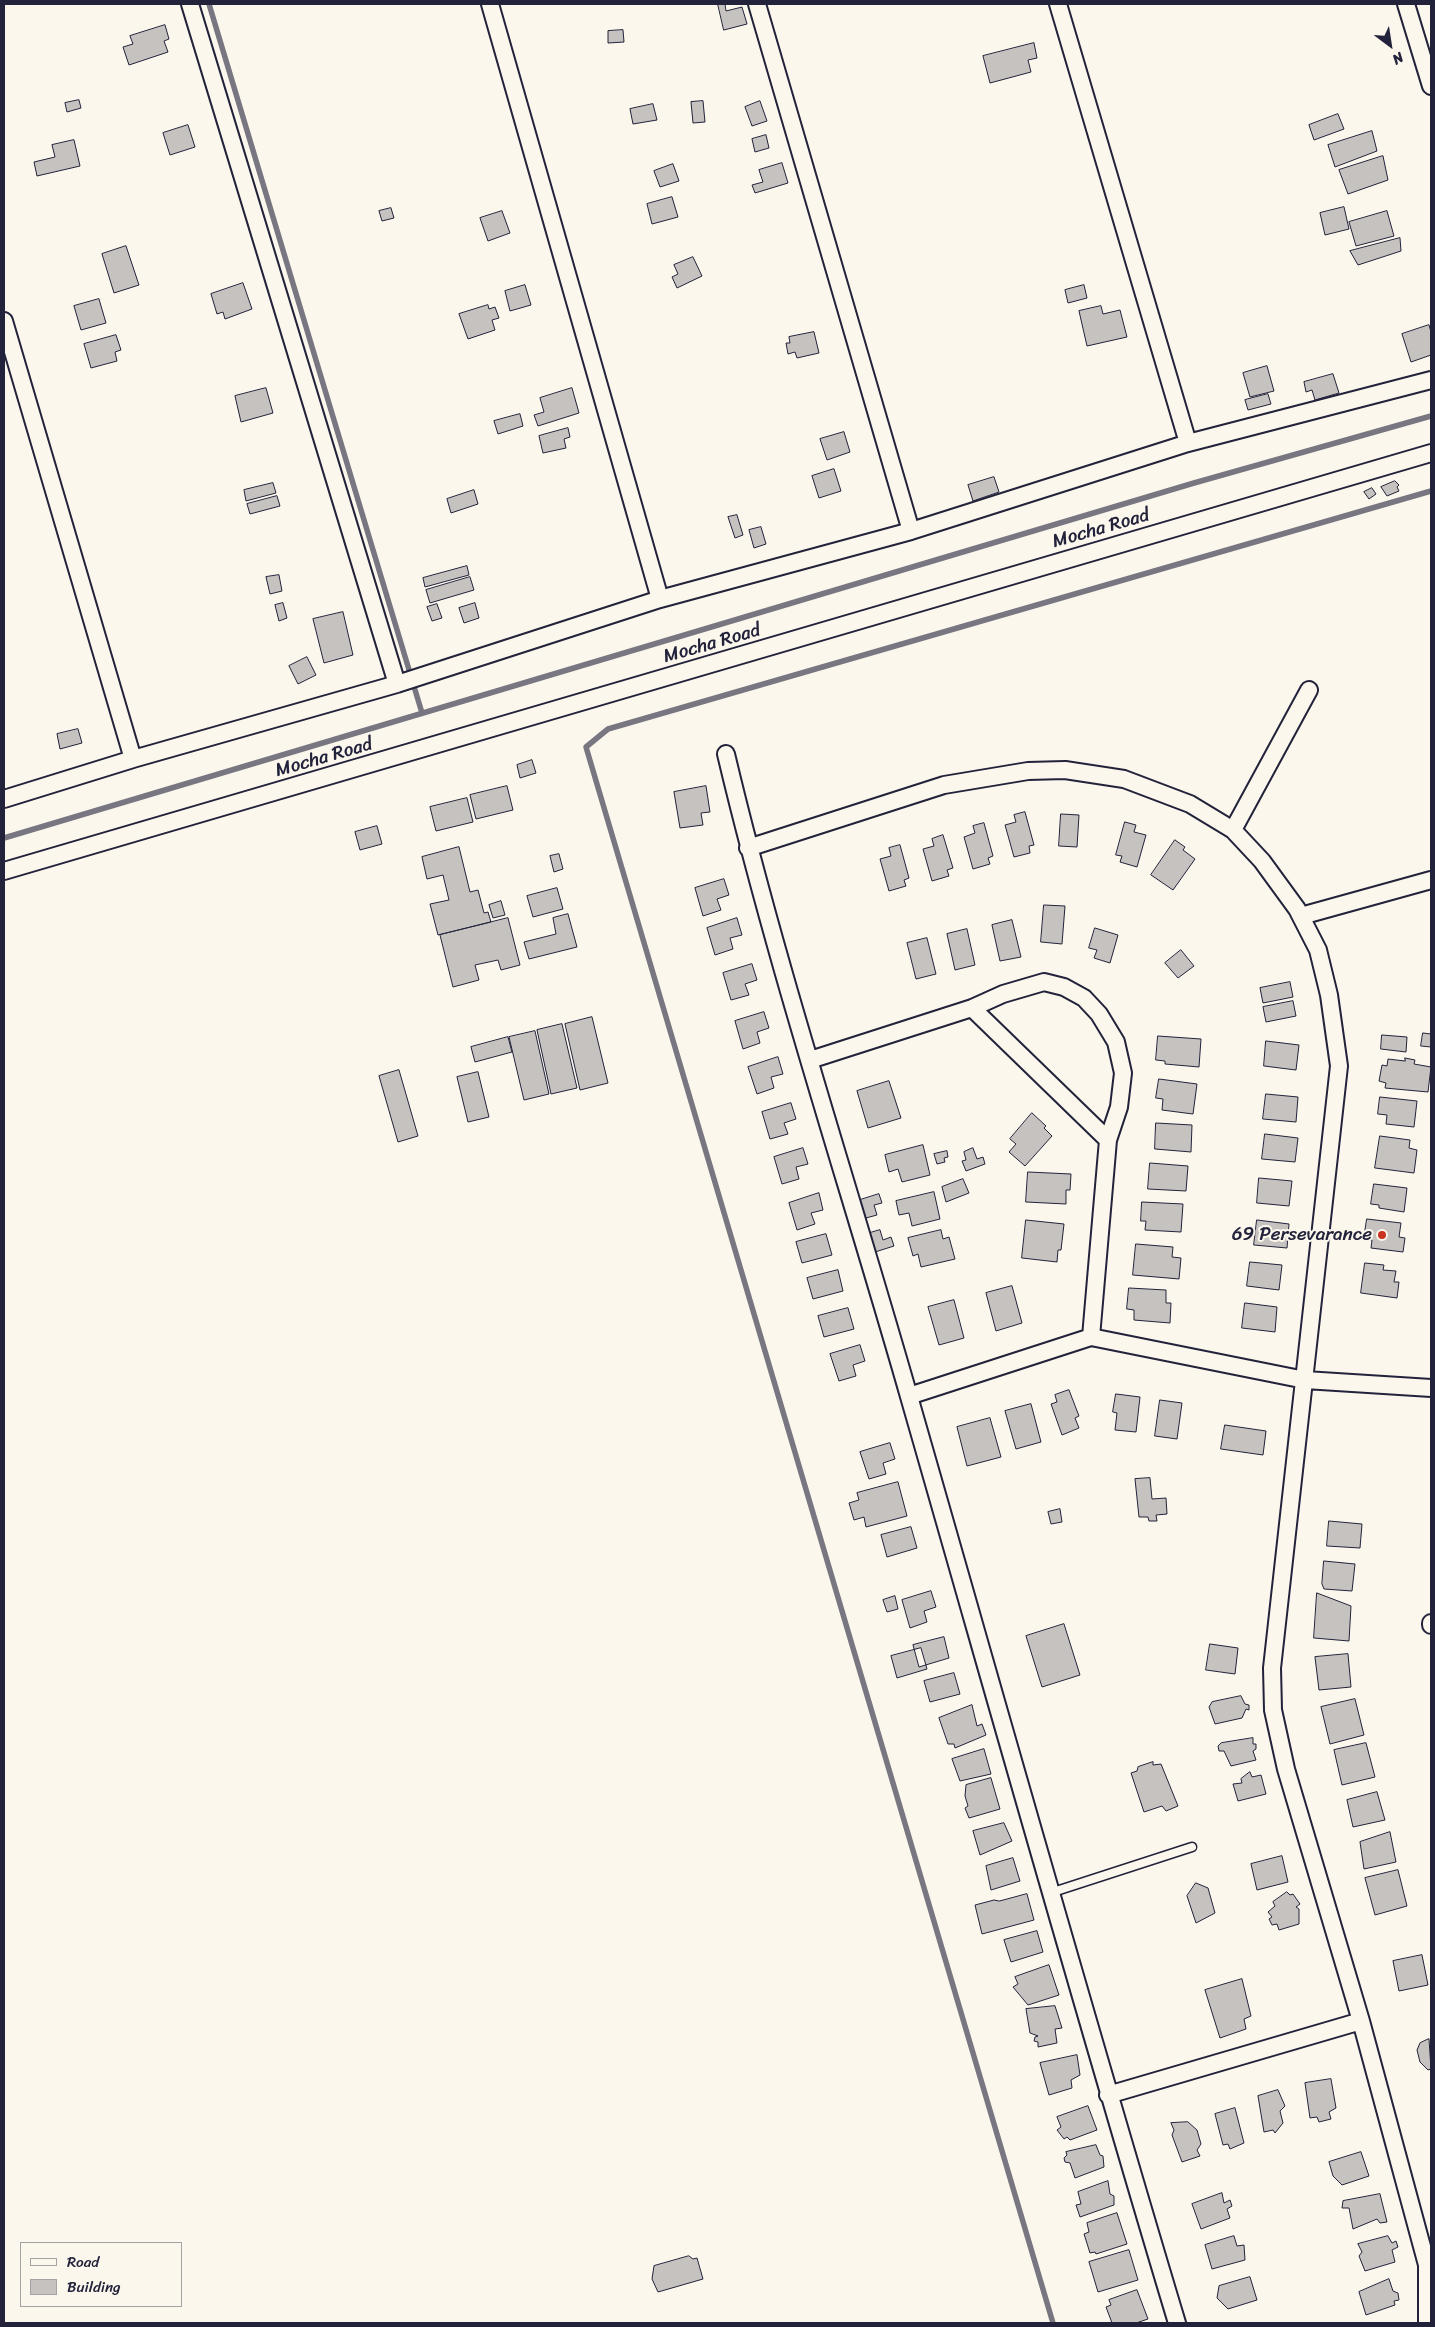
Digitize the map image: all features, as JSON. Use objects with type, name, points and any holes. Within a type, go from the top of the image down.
[{"type":"street","points":[[190,4],[397,684]]},
{"type":"street","points":[[490,4],[660,599]]},
{"type":"street","points":[[757,4],[911,531]]},
{"type":"street","points":[[1058,4],[1188,443]]},
{"type":"street","points":[[1406,4],[1431,86]]},
{"type":"street","points":[[4,321],[133,759]]},
{"type":"street","points":[[4,799],[133,759],[397,684],[660,599],[911,531],[1188,443],[1431,380]]},
{"type":"street","name":"Mocha Road","points":[[4,871],[1431,453]]},
{"type":"street","points":[[1232,830],[1309,690]]},
{"type":"street","points":[[726,754],[748,848],[909,1396],[1108,2095],[1176,2323]]},
{"type":"street","points":[[748,848],[944,785],[1028,771],[1065,770],[1124,780],[1190,804],[1232,830],[1262,861],[1301,916],[1318,950],[1329,996],[1339,1066],[1272,1668],[1273,1710],[1286,1769],[1361,2021],[1427,2265],[1427,2323]]},
{"type":"street","points":[[1301,916],[1431,880]]},
{"type":"street","points":[[810,1060],[972,1008],[1004,994],[1044,982],[1064,987],[1084,998],[1099,1014],[1116,1042],[1123,1073],[1119,1107],[1108,1140],[1090,1337]]},
{"type":"street","points":[[972,1008],[1108,1140]]},
{"type":"street","points":[[909,1396],[1090,1337],[1305,1380],[1431,1388]]},
{"type":"street","points":[[1108,2095],[1361,2021]]},
{"type":"lane","points":[[1050,1893],[1192,1847]]},
{"type":"building","points":[[718,4],[725,4],[726,11],[742,7],[747,24],[724,30]]},
{"type":"building","points":[[165,25],[169,39],[164,41],[168,52],[129,65],[123,47],[133,44],[130,36]]},
{"type":"building","points":[[623,30],[624,42],[608,43],[608,31]]},
{"type":"building","points":[[1034,43],[1037,58],[1028,60],[1031,72],[990,83],[983,56]]},
{"type":"building","points":[[79,100],[81,108],[67,112],[65,103]]},
{"type":"building","points":[[703,101],[705,122],[693,123],[691,102]]},
{"type":"building","points":[[760,101],[767,121],[752,126],[745,107]]},
{"type":"building","points":[[653,104],[657,120],[633,124],[630,109]]},
{"type":"building","points":[[1338,114],[1344,129],[1314,140],[1309,125]]},
{"type":"building","points":[[188,125],[195,147],[170,155],[163,133]]},
{"type":"building","points":[[1372,131],[1377,151],[1335,167],[1328,145]]},
{"type":"building","points":[[766,135],[769,148],[755,152],[752,139]]},
{"type":"building","points":[[74,140],[80,166],[37,176],[34,162],[55,157],[52,145]]},
{"type":"building","points":[[1383,156],[1388,180],[1348,194],[1339,170]]},
{"type":"building","points":[[782,163],[788,183],[755,193],[752,185],[763,182],[759,170]]},
{"type":"building","points":[[673,164],[679,181],[660,187],[654,171]]},
{"type":"building","points":[[672,197],[678,217],[652,224],[647,204]]},
{"type":"building","points":[[1344,207],[1349,229],[1325,235],[1320,213]]},
{"type":"building","points":[[391,208],[394,218],[382,221],[379,211]]},
{"type":"building","points":[[502,211],[510,233],[488,241],[480,218]]},
{"type":"building","points":[[1387,211],[1394,236],[1356,246],[1349,222]]},
{"type":"building","points":[[1400,238],[1401,251],[1358,265],[1350,251]]},
{"type":"building","points":[[126,246],[139,285],[114,293],[102,254]]},
{"type":"building","points":[[693,257],[702,276],[677,288],[672,277],[678,274],[674,265]]},
{"type":"building","points":[[243,283],[252,309],[225,319],[223,312],[217,314],[211,294]]},
{"type":"building","points":[[525,285],[531,305],[510,311],[505,291]]},
{"type":"building","points":[[1084,285],[1087,298],[1068,303],[1065,290]]},
{"type":"building","points":[[99,299],[106,323],[81,330],[74,306]]},
{"type":"building","points":[[488,305],[489,309],[495,307],[499,318],[492,320],[495,330],[468,339],[459,314]]},
{"type":"building","points":[[1101,306],[1103,314],[1120,310],[1127,337],[1087,346],[1079,311]]},
{"type":"building","points":[[1429,325],[1431,332],[1431,355],[1411,362],[1402,334]]},
{"type":"building","points":[[814,332],[819,353],[797,358],[795,352],[788,354],[786,343],[790,343],[789,337]]},
{"type":"building","points":[[116,335],[121,350],[115,352],[117,361],[91,368],[84,344]]},
{"type":"building","points":[[1267,366],[1274,391],[1250,397],[1243,373]]},
{"type":"building","points":[[1333,374],[1339,393],[1315,400],[1312,390],[1306,392],[1304,382]]},
{"type":"building","points":[[266,388],[273,413],[241,422],[235,396]]},
{"type":"building","points":[[572,388],[579,413],[538,426],[534,415],[544,412],[540,398]]},
{"type":"building","points":[[1268,394],[1271,404],[1248,410],[1245,400]]},
{"type":"building","points":[[520,414],[523,426],[498,434],[494,421]]},
{"type":"building","points":[[568,428],[570,437],[564,439],[566,448],[543,453],[539,436]]},
{"type":"building","points":[[844,432],[850,452],[827,460],[820,439]]},
{"type":"building","points":[[834,469],[841,491],[819,498],[812,476]]},
{"type":"building","points":[[994,477],[999,492],[973,501],[968,485]]},
{"type":"building","points":[[1395,481],[1399,485],[1397,487],[1399,491],[1387,496],[1381,487]]},
{"type":"building","points":[[273,483],[276,493],[246,501],[244,490]]},
{"type":"building","points":[[1372,488],[1376,494],[1369,499],[1364,492]]},
{"type":"building","points":[[474,490],[478,504],[451,513],[447,499]]},
{"type":"building","points":[[277,496],[280,506],[250,514],[247,504]]},
{"type":"building","points":[[737,515],[743,535],[735,538],[728,517]]},
{"type":"building","points":[[761,527],[766,544],[754,548],[749,530]]},
{"type":"building","points":[[467,566],[469,575],[425,587],[423,578]]},
{"type":"building","points":[[279,575],[282,591],[270,594],[266,577]]},
{"type":"building","points":[[470,577],[474,590],[430,603],[426,590]]},
{"type":"building","points":[[283,603],[287,618],[279,621],[275,605]]},
{"type":"building","points":[[475,603],[479,618],[464,623],[459,608]]},
{"type":"building","points":[[437,604],[442,618],[432,621],[427,607]]},
{"type":"building","points":[[343,612],[353,655],[324,663],[313,619]]},
{"type":"building","points":[[307,657],[316,675],[298,684],[289,666]]},
{"type":"building","points":[[78,729],[82,743],[60,749],[57,734]]},
{"type":"building","points":[[532,760],[536,773],[520,778],[517,765]]},
{"type":"building","points":[[507,786],[513,810],[476,819],[470,795]]},
{"type":"building","points":[[706,786],[710,812],[701,813],[703,825],[680,828],[674,792]]},
{"type":"building","points":[[467,798],[473,822],[436,831],[430,807]]},
{"type":"building","points":[[1025,812],[1034,845],[1029,846],[1030,853],[1014,857],[1005,825],[1016,822],[1014,815]]},
{"type":"building","points":[[1061,814],[1079,815],[1077,847],[1059,846]]},
{"type":"building","points":[[1125,822],[1136,825],[1134,832],[1146,835],[1137,867],[1120,862],[1122,856],[1116,855]]},
{"type":"building","points":[[984,823],[993,856],[988,858],[990,864],[973,869],[964,837],[975,833],[973,826]]},
{"type":"building","points":[[377,826],[382,844],[360,850],[355,832]]},
{"type":"building","points":[[943,835],[953,868],[947,870],[949,876],[932,881],[923,849],[934,846],[932,839]]},
{"type":"building","points":[[1175,840],[1185,847],[1183,850],[1195,859],[1173,890],[1151,875]]},
{"type":"building","points":[[900,845],[909,878],[904,880],[906,886],[889,891],[880,859],[891,856],[889,848]]},
{"type":"building","points":[[459,847],[470,892],[478,890],[484,913],[488,912],[491,922],[438,935],[430,904],[449,900],[443,875],[427,879],[422,857]]},
{"type":"building","points":[[559,854],[563,869],[554,872],[550,856]]},
{"type":"building","points":[[724,879],[729,895],[717,899],[721,910],[703,916],[695,888]]},
{"type":"building","points":[[557,888],[563,909],[533,917],[527,896]]},
{"type":"building","points":[[501,901],[505,915],[493,918],[489,905]]},
{"type":"building","points":[[1044,905],[1065,906],[1062,944],[1041,942]]},
{"type":"building","points":[[568,914],[577,947],[529,959],[524,942],[556,934],[553,918]]},
{"type":"building","points":[[508,918],[520,965],[501,970],[498,960],[475,965],[479,980],[453,987],[440,935]]},
{"type":"building","points":[[737,918],[742,935],[730,938],[733,949],[715,955],[707,928]]},
{"type":"building","points":[[1012,920],[1021,957],[1000,961],[992,925]]},
{"type":"building","points":[[1095,928],[1118,935],[1110,963],[1094,958],[1097,950],[1089,948]]},
{"type":"building","points":[[967,929],[975,965],[955,970],[947,934]]},
{"type":"building","points":[[927,938],[936,974],[916,979],[907,943]]},
{"type":"building","points":[[1181,950],[1194,966],[1178,978],[1165,963]]},
{"type":"building","points":[[752,964],[757,980],[745,984],[749,995],[731,1000],[723,973]]},
{"type":"building","points":[[1290,982],[1293,997],[1263,1003],[1260,988]]},
{"type":"building","points":[[1293,1001],[1296,1016],[1266,1022],[1263,1007]]},
{"type":"building","points":[[764,1012],[769,1028],[757,1032],[760,1043],[743,1049],[735,1021]]},
{"type":"building","points":[[592,1017],[608,1083],[580,1090],[565,1024]]},
{"type":"building","points":[[562,1024],[577,1088],[551,1094],[537,1030]]},
{"type":"building","points":[[535,1031],[549,1094],[524,1100],[509,1037]]},
{"type":"building","points":[[1423,1033],[1431,1034],[1431,1047],[1421,1046]]},
{"type":"building","points":[[1382,1035],[1407,1037],[1406,1052],[1381,1049]]},
{"type":"building","points":[[1158,1036],[1201,1039],[1199,1067],[1165,1064],[1165,1061],[1156,1060]]},
{"type":"building","points":[[508,1037],[512,1052],[475,1062],[471,1047]]},
{"type":"building","points":[[1266,1041],[1299,1045],[1296,1070],[1264,1066]]},
{"type":"building","points":[[778,1057],[783,1074],[771,1077],[774,1088],[757,1094],[748,1067]]},
{"type":"building","points":[[1405,1058],[1415,1060],[1414,1064],[1431,1067],[1428,1092],[1385,1088],[1386,1083],[1379,1081],[1382,1065],[1387,1066],[1388,1059],[1405,1061]]},
{"type":"building","points":[[399,1070],[418,1136],[398,1142],[379,1076]]},
{"type":"building","points":[[478,1072],[489,1117],[468,1122],[457,1077]]},
{"type":"building","points":[[1159,1079],[1197,1084],[1193,1114],[1162,1110],[1163,1099],[1156,1098]]},
{"type":"building","points":[[889,1081],[901,1118],[868,1128],[857,1091]]},
{"type":"building","points":[[1266,1094],[1298,1097],[1296,1122],[1263,1119]]},
{"type":"building","points":[[1380,1097],[1417,1101],[1414,1127],[1386,1124],[1387,1115],[1378,1114]]},
{"type":"building","points":[[791,1103],[796,1119],[784,1123],[788,1134],[770,1139],[762,1112]]},
{"type":"building","points":[[1032,1113],[1046,1126],[1044,1128],[1052,1136],[1025,1166],[1009,1152],[1016,1144],[1010,1139]]},
{"type":"building","points":[[1156,1123],[1192,1125],[1191,1152],[1155,1149]]},
{"type":"building","points":[[1265,1134],[1298,1138],[1295,1162],[1262,1159]]},
{"type":"building","points":[[1380,1136],[1410,1140],[1409,1148],[1417,1150],[1414,1173],[1375,1168]]},
{"type":"building","points":[[923,1145],[930,1175],[902,1182],[898,1169],[889,1172],[885,1155]]},
{"type":"building","points":[[803,1148],[808,1164],[796,1167],[799,1179],[782,1184],[774,1157]]},
{"type":"building","points":[[973,1148],[977,1159],[983,1157],[985,1164],[966,1171],[962,1161],[966,1160],[964,1152]]},
{"type":"building","points":[[947,1151],[948,1157],[944,1158],[945,1162],[937,1164],[934,1154]]},
{"type":"building","points":[[1150,1163],[1188,1166],[1186,1191],[1148,1189]]},
{"type":"building","points":[[1028,1172],[1071,1174],[1070,1190],[1066,1190],[1066,1204],[1026,1202]]},
{"type":"building","points":[[1259,1178],[1292,1181],[1289,1206],[1257,1203]]},
{"type":"building","points":[[963,1179],[969,1193],[946,1202],[942,1187]]},
{"type":"building","points":[[1374,1184],[1407,1188],[1404,1212],[1379,1208],[1379,1205],[1371,1204]]},
{"type":"building","points":[[934,1192],[940,1219],[912,1226],[909,1213],[899,1215],[896,1201]]},
{"type":"building","points":[[819,1193],[823,1210],[811,1213],[815,1224],[797,1230],[789,1203]]},
{"type":"building","points":[[879,1194],[882,1203],[874,1205],[877,1215],[866,1218],[860,1200]]},
{"type":"building","points":[[1142,1202],[1183,1204],[1181,1232],[1145,1230],[1146,1221],[1141,1221]]},
{"type":"building","points":[[1367,1219],[1401,1223],[1399,1237],[1405,1238],[1403,1252],[1371,1248],[1372,1240],[1364,1239]]},
{"type":"building","points":[[1026,1220],[1064,1224],[1061,1250],[1058,1250],[1057,1262],[1022,1258]]},
{"type":"building","points":[[1257,1220],[1289,1224],[1287,1248],[1254,1245]]},
{"type":"building","points":[[880,1230],[883,1240],[891,1237],[894,1246],[875,1252],[870,1233]]},
{"type":"building","points":[[941,1230],[943,1239],[949,1237],[955,1259],[921,1267],[918,1254],[913,1256],[908,1238]]},
{"type":"building","points":[[826,1234],[832,1255],[802,1263],[796,1242]]},
{"type":"building","points":[[1136,1244],[1173,1247],[1172,1257],[1181,1258],[1179,1279],[1133,1275]]},
{"type":"building","points":[[1250,1262],[1282,1265],[1279,1290],[1247,1286]]},
{"type":"building","points":[[1365,1263],[1384,1265],[1383,1270],[1396,1271],[1394,1282],[1399,1282],[1397,1298],[1361,1293]]},
{"type":"building","points":[[838,1270],[843,1291],[813,1299],[807,1278]]},
{"type":"building","points":[[1012,1286],[1022,1323],[996,1331],[986,1293]]},
{"type":"building","points":[[1129,1288],[1166,1290],[1166,1303],[1171,1303],[1170,1323],[1134,1320],[1134,1310],[1127,1309]]},
{"type":"building","points":[[954,1300],[964,1338],[939,1345],[928,1307]]},
{"type":"building","points":[[1245,1303],[1277,1307],[1275,1332],[1242,1328]]},
{"type":"building","points":[[848,1308],[854,1329],[824,1337],[818,1316]]},
{"type":"building","points":[[860,1345],[865,1361],[853,1365],[856,1376],[839,1381],[830,1354]]},
{"type":"building","points":[[1069,1390],[1079,1416],[1075,1418],[1079,1428],[1062,1435],[1051,1404],[1057,1402],[1055,1395]]},
{"type":"building","points":[[1116,1394],[1140,1397],[1136,1432],[1115,1430],[1117,1413],[1113,1412]]},
{"type":"building","points":[[1160,1400],[1182,1403],[1177,1439],[1155,1436]]},
{"type":"building","points":[[1031,1404],[1041,1442],[1016,1449],[1005,1411]]},
{"type":"building","points":[[990,1418],[1001,1457],[967,1466],[957,1427]]},
{"type":"building","points":[[1225,1425],[1266,1431],[1263,1455],[1221,1449]]},
{"type":"building","points":[[890,1443],[895,1459],[883,1463],[886,1474],[869,1479],[860,1452]]},
{"type":"building","points":[[1150,1478],[1152,1499],[1166,1498],[1167,1514],[1156,1515],[1157,1521],[1149,1521],[1148,1517],[1139,1517],[1135,1479]]},
{"type":"building","points":[[898,1482],[907,1516],[866,1527],[864,1517],[854,1520],[849,1503],[859,1500],[857,1493]]},
{"type":"building","points":[[1060,1509],[1062,1522],[1051,1524],[1048,1512]]},
{"type":"building","points":[[1329,1521],[1362,1524],[1360,1548],[1327,1546]]},
{"type":"building","points":[[911,1527],[917,1548],[887,1557],[881,1535]]},
{"type":"building","points":[[1324,1561],[1355,1564],[1352,1591],[1324,1589],[1322,1584]]},
{"type":"building","points":[[931,1591],[936,1607],[924,1611],[927,1622],[910,1628],[902,1600]]},
{"type":"building","points":[[1317,1593],[1351,1606],[1349,1641],[1314,1638]]},
{"type":"building","points":[[895,1596],[898,1609],[887,1612],[883,1600]]},
{"type":"building","points":[[1064,1624],[1080,1675],[1042,1687],[1026,1636]]},
{"type":"building","points":[[944,1637],[949,1658],[919,1667],[913,1645]]},
{"type":"building","points":[[1210,1644],[1238,1648],[1235,1674],[1206,1670]]},
{"type":"building","points":[[921,1648],[927,1669],[897,1678],[891,1656]]},
{"type":"building","points":[[1348,1654],[1351,1687],[1319,1690],[1315,1657]]},
{"type":"building","points":[[954,1673],[960,1694],[930,1702],[924,1681]]},
{"type":"building","points":[[1241,1696],[1245,1704],[1249,1705],[1249,1710],[1246,1709],[1242,1718],[1215,1724],[1209,1707],[1212,1702]]},
{"type":"building","points":[[1355,1699],[1364,1735],[1330,1744],[1321,1707]]},
{"type":"building","points":[[972,1705],[977,1726],[982,1724],[986,1735],[955,1748],[954,1744],[948,1744],[939,1718]]},
{"type":"building","points":[[1253,1738],[1253,1744],[1256,1744],[1256,1749],[1253,1751],[1256,1760],[1231,1766],[1224,1751],[1219,1751],[1218,1746],[1221,1743]]},
{"type":"building","points":[[1366,1743],[1375,1777],[1342,1785],[1334,1750]]},
{"type":"building","points":[[984,1749],[991,1774],[960,1781],[952,1759]]},
{"type":"building","points":[[1153,1762],[1153,1765],[1161,1764],[1178,1806],[1166,1811],[1162,1806],[1144,1812],[1131,1773],[1137,1771],[1138,1767]]},
{"type":"building","points":[[1250,1772],[1252,1777],[1261,1775],[1266,1794],[1238,1801],[1233,1784],[1242,1783],[1241,1779]]},
{"type":"building","points":[[991,1778],[1000,1809],[969,1818],[965,1808],[968,1806],[965,1796],[966,1785]]},
{"type":"building","points":[[1377,1792],[1385,1820],[1353,1827],[1347,1800]]},
{"type":"building","points":[[1004,1823],[1012,1841],[980,1855],[973,1831]]},
{"type":"building","points":[[1390,1832],[1396,1862],[1364,1869],[1360,1842]]},
{"type":"building","points":[[1282,1856],[1288,1882],[1257,1890],[1251,1864]]},
{"type":"building","points":[[1013,1858],[1020,1881],[991,1890],[986,1866]]},
{"type":"building","points":[[1398,1870],[1407,1906],[1375,1915],[1365,1878]]},
{"type":"building","points":[[1196,1883],[1208,1888],[1215,1913],[1196,1923],[1187,1896]]},
{"type":"building","points":[[1287,1892],[1290,1895],[1293,1894],[1300,1904],[1296,1907],[1299,1909],[1299,1924],[1279,1930],[1277,1924],[1272,1925],[1269,1919],[1272,1917],[1268,1912],[1275,1906],[1273,1902]]},
{"type":"building","points":[[1027,1894],[1034,1920],[982,1934],[975,1905]]},
{"type":"building","points":[[1037,1931],[1043,1952],[1011,1962],[1004,1940]]},
{"type":"building","points":[[1422,1955],[1428,1985],[1399,1991],[1393,1961]]},
{"type":"building","points":[[1049,1965],[1059,1995],[1028,2005],[1013,1987],[1018,1984],[1015,1977]]},
{"type":"building","points":[[1242,1979],[1251,2016],[1244,2019],[1246,2029],[1220,2038],[1205,1990]]},
{"type":"building","points":[[1055,2006],[1062,2028],[1055,2029],[1057,2043],[1038,2047],[1038,2042],[1034,2041],[1035,2037],[1038,2036],[1030,2033],[1026,2009]]},
{"type":"building","points":[[1429,2039],[1431,2069],[1428,2070],[1420,2062],[1417,2050],[1420,2043]]},
{"type":"building","points":[[1077,2055],[1080,2075],[1071,2080],[1072,2088],[1049,2095],[1040,2063]]},
{"type":"building","points":[[1331,2079],[1336,2108],[1329,2112],[1331,2119],[1319,2122],[1317,2117],[1310,2118],[1305,2083]]},
{"type":"building","points":[[1278,2090],[1285,2106],[1280,2111],[1283,2123],[1275,2133],[1273,2130],[1264,2132],[1258,2096]]},
{"type":"building","points":[[1088,2106],[1097,2130],[1070,2140],[1067,2137],[1064,2139],[1057,2130],[1061,2127],[1057,2117]]},
{"type":"building","points":[[1235,2108],[1244,2143],[1230,2149],[1228,2144],[1223,2145],[1215,2114]]},
{"type":"building","points":[[1188,2122],[1197,2130],[1201,2144],[1197,2150],[1200,2156],[1182,2162],[1172,2135],[1174,2130],[1171,2123]]},
{"type":"building","points":[[1096,2145],[1100,2155],[1103,2156],[1104,2167],[1075,2178],[1070,2163],[1065,2162],[1066,2152]]},
{"type":"building","points":[[1361,2152],[1369,2176],[1342,2185],[1333,2176],[1329,2162]]},
{"type":"building","points":[[1108,2181],[1110,2194],[1114,2196],[1114,2205],[1080,2217],[1076,2205],[1081,2204],[1078,2192]]},
{"type":"building","points":[[1222,2193],[1224,2203],[1230,2200],[1232,2206],[1227,2209],[1230,2218],[1201,2229],[1192,2204]]},
{"type":"building","points":[[1380,2194],[1387,2222],[1380,2223],[1377,2219],[1353,2229],[1349,2208],[1342,2208],[1343,2201]]},
{"type":"building","points":[[1117,2213],[1127,2244],[1096,2254],[1095,2252],[1090,2253],[1084,2234],[1089,2232],[1087,2223]]},
{"type":"building","points":[[1234,2236],[1237,2246],[1244,2245],[1245,2260],[1212,2269],[1205,2245]]},
{"type":"building","points":[[1388,2236],[1392,2243],[1396,2241],[1398,2247],[1392,2250],[1395,2262],[1365,2271],[1359,2256],[1362,2252],[1358,2244]]},
{"type":"building","points":[[1129,2250],[1138,2280],[1098,2292],[1089,2262]]},
{"type":"building","points":[[689,2256],[693,2259],[697,2258],[703,2279],[658,2292],[652,2279],[654,2266]]},
{"type":"building","points":[[1250,2277],[1257,2300],[1228,2309],[1217,2298],[1219,2286]]},
{"type":"building","points":[[1389,2279],[1393,2291],[1398,2293],[1399,2300],[1394,2301],[1395,2305],[1366,2315],[1359,2292]]},
{"type":"building","points":[[1137,2290],[1148,2319],[1136,2323],[1112,2323],[1106,2307],[1111,2305],[1109,2300]]},
{"type":"waterway","points":[[209,4],[422,713]]},
{"type":"waterway","points":[[4,838],[1194,483],[1431,416]]},
{"type":"waterway","points":[[1053,2323],[586,747],[608,729],[1431,491]]},
{"type":"place","name":"69 Persevarance","points":[[1382,1235]]}]
